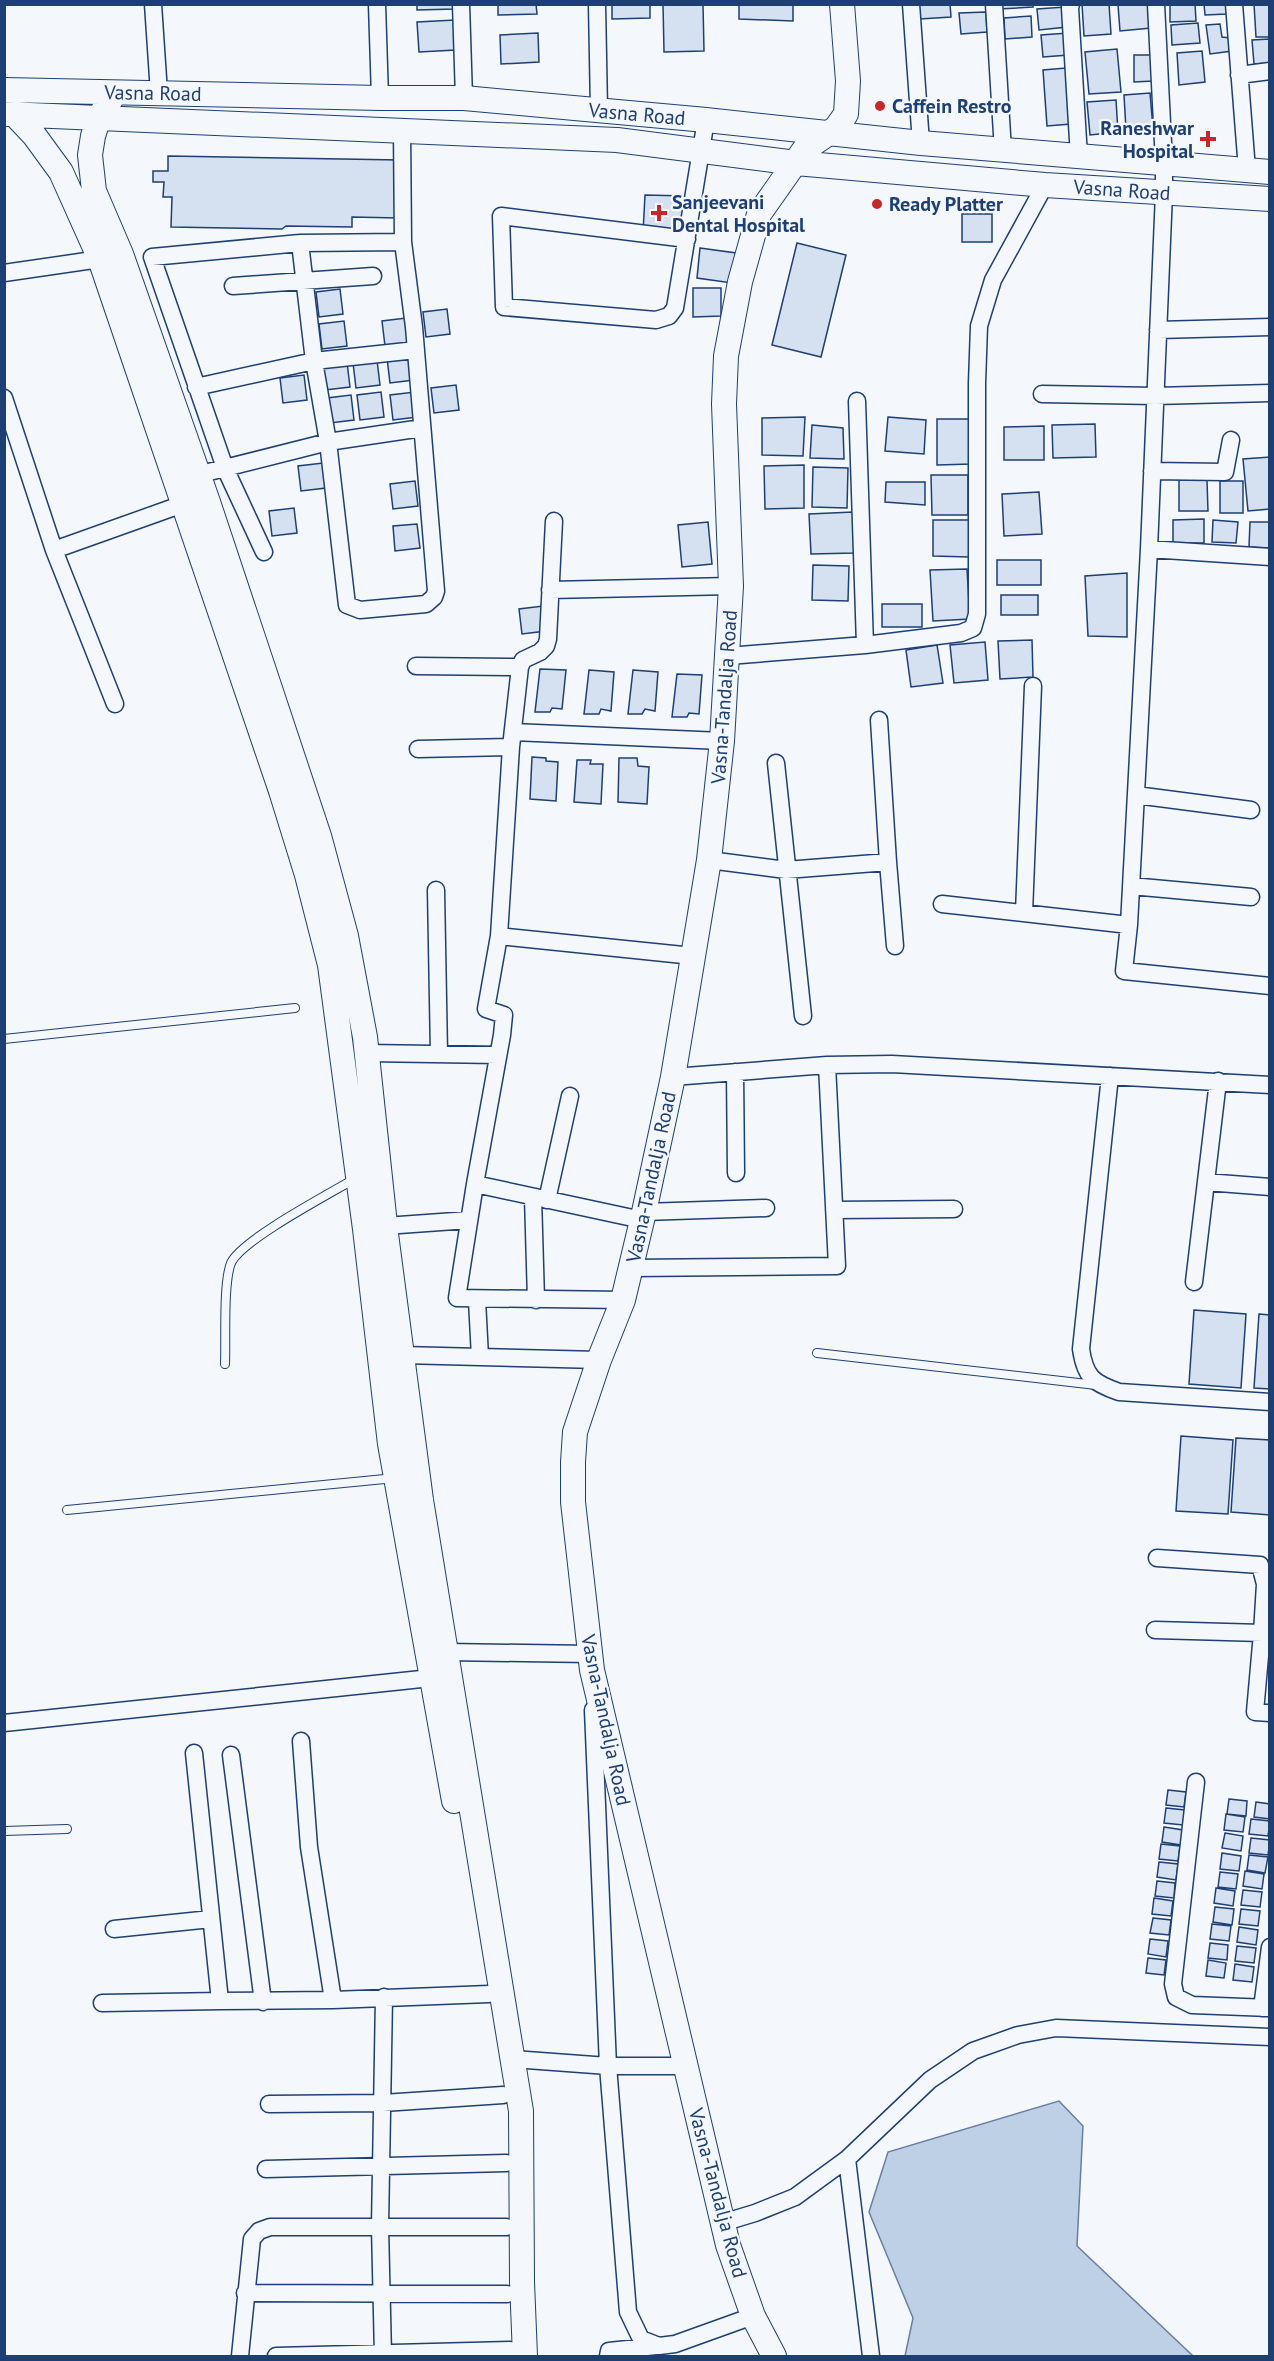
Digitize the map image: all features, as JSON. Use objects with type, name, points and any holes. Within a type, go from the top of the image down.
[{"type":"street","points":[[153,4],[159,93]]},
{"type":"street","points":[[377,4],[380,98]]},
{"type":"street","points":[[461,4],[464,98]]},
{"type":"street","points":[[597,4],[599,110]]},
{"type":"street","name":"Vasna-Tandalja Road","points":[[774,2356],[753,2316],[722,2223],[591,1662],[573,1502],[573,1462],[575,1432],[599,1360],[623,1300],[643,1216],[673,1077],[709,860],[722,741],[731,586],[724,404],[726,356],[740,282],[759,214],[804,150],[836,128],[846,114],[848,100],[842,4]]},
{"type":"street","points":[[911,4],[921,143]]},
{"type":"street","points":[[994,4],[1003,151]]},
{"type":"street","points":[[1071,4],[1079,157]]},
{"type":"street","points":[[1156,4],[1164,193],[1149,549],[1129,925],[1124,971],[1269,986]]},
{"type":"street","points":[[1234,4],[1239,75],[1258,171]]},
{"type":"street","points":[[1239,75],[1269,71]]},
{"type":"street","name":"Vasna Road","points":[[4,90],[464,98],[1003,151],[1258,171]]},
{"type":"street","points":[[115,93],[99,117],[90,155],[94,191],[121,254],[199,474],[319,836],[346,936],[367,1053],[385,1226],[421,1500],[506,2048],[503,2095],[506,2112],[507,2294],[516,2354]]},
{"type":"street","points":[[9,114],[34,135],[61,172],[100,259],[281,791],[307,876],[330,965],[396,1478],[489,1994],[506,2048],[521,2111],[522,2282],[516,2354]]},
{"type":"street","name":"Vasna Road","points":[[9,114],[617,140],[795,163],[1045,185],[1269,200]]},
{"type":"street","points":[[687,239],[501,216],[504,307],[656,320],[669,316],[675,308],[687,239],[706,120]]},
{"type":"street","points":[[300,243],[314,361],[328,442],[347,605],[360,610],[426,604],[434,597],[436,591],[416,350],[403,242],[402,131]]},
{"type":"street","points":[[728,656],[866,645],[961,633],[973,628],[977,614],[979,326],[993,280],[1045,185]]},
{"type":"street","points":[[264,552],[225,468],[152,257],[300,243],[403,242]]},
{"type":"street","points":[[4,273],[100,259]]},
{"type":"street","points":[[233,286],[373,276]]},
{"type":"street","points":[[1158,330],[1269,327]]},
{"type":"street","points":[[196,387],[314,361],[416,350]]},
{"type":"street","points":[[1042,394],[1155,396],[1269,393]]},
{"type":"street","points":[[4,398],[54,550],[115,704]]},
{"type":"street","points":[[857,401],[866,645]]},
{"type":"street","points":[[176,482],[199,474],[328,442],[422,428]]},
{"type":"street","points":[[1152,471],[1225,472],[1231,440]]},
{"type":"street","points":[[54,550],[183,504]]},
{"type":"street","points":[[554,521],[546,646],[540,652],[523,660],[520,667],[512,739],[499,936],[486,1009],[504,1015],[474,1184],[457,1298],[623,1300]]},
{"type":"street","points":[[1149,549],[1269,557]]},
{"type":"street","points":[[550,590],[731,586]]},
{"type":"street","points":[[416,666],[520,667]]},
{"type":"street","points":[[1024,913],[1033,687]]},
{"type":"street","points":[[879,720],[895,946]]},
{"type":"street","points":[[418,749],[512,739],[722,741]]},
{"type":"street","points":[[776,763],[802,1016]]},
{"type":"street","points":[[1136,795],[1251,810]]},
{"type":"street","points":[[709,860],[786,870],[888,862]]},
{"type":"street","points":[[1131,886],[1251,897]]},
{"type":"street","points":[[436,890],[439,1054]]},
{"type":"street","points":[[942,904],[1129,925]]},
{"type":"street","points":[[499,936],[693,956]]},
{"type":"street","points":[[367,1053],[498,1055]]},
{"type":"street","points":[[673,1077],[827,1065],[950,1066],[1269,1085]]},
{"type":"street","points":[[631,1268],[837,1266],[827,1065]]},
{"type":"street","points":[[735,1072],[736,1173]]},
{"type":"street","points":[[1110,1076],[1081,1349],[1087,1373],[1098,1385],[1119,1392],[1269,1402]]},
{"type":"street","points":[[1194,1282],[1218,1081]]},
{"type":"street","points":[[536,1300],[540,1198],[570,1096]]},
{"type":"street","points":[[1206,1182],[1269,1187]]},
{"type":"street","points":[[474,1184],[643,1216],[766,1208]]},
{"type":"street","points":[[834,1210],[954,1209]]},
{"type":"street","points":[[385,1226],[469,1220]]},
{"type":"street","points":[[477,1300],[480,1357]]},
{"type":"street","points":[[402,1355],[599,1360]]},
{"type":"street","points":[[1157,1558],[1260,1565],[1267,1584],[1266,1633],[1255,1712],[1269,1713]]},
{"type":"street","points":[[1155,1630],[1266,1633]]},
{"type":"street","points":[[446,1652],[591,1662],[608,2066],[628,2312],[641,2339],[658,2346]]},
{"type":"street","points":[[4,1723],[432,1678]]},
{"type":"street","points":[[301,1741],[309,1847],[333,2000]]},
{"type":"street","points":[[194,1753],[220,2001]]},
{"type":"street","points":[[231,1755],[263,2002]]},
{"type":"street","points":[[1196,1782],[1173,1984],[1176,1997],[1192,2005],[1266,2008],[1269,1947]]},
{"type":"street","points":[[114,1929],[211,1918]]},
{"type":"street","points":[[102,2003],[263,2002],[489,1994]]},
{"type":"street","points":[[383,2355],[380,2227],[383,2167],[384,1997]]},
{"type":"street","points":[[722,2223],[755,2213],[795,2196],[847,2159],[930,2080],[973,2051],[1018,2035],[1056,2028],[1269,2037]]},
{"type":"street","points":[[506,2048],[608,2066],[685,2066]]},
{"type":"street","points":[[269,2104],[383,2103],[503,2095]]},
{"type":"street","points":[[847,2159],[871,2356]]},
{"type":"street","points":[[266,2169],[506,2163]]},
{"type":"street","points":[[240,2356],[252,2239],[259,2231],[270,2227],[506,2227]]},
{"type":"street","points":[[245,2293],[507,2294]]},
{"type":"street","points":[[608,2356],[609,2351],[675,2344],[753,2316]]},
{"type":"street","points":[[276,2356],[516,2354]]},
{"type":"lane","points":[[4,1039],[295,1008]]},
{"type":"lane","points":[[225,1364],[228,1276],[232,1262],[240,1252],[269,1230],[358,1176]]},
{"type":"lane","points":[[817,1353],[1098,1385]]},
{"type":"lane","points":[[67,1510],[396,1478]]},
{"type":"lane","points":[[4,1831],[67,1829]]},
{"type":"water","points":[[1059,2101],[1083,2126],[1077,2246],[1193,2356],[905,2356],[913,2318],[869,2212],[888,2152]]},
{"type":"building","points":[[417,4],[455,4],[455,9],[417,10]]},
{"type":"building","points":[[498,4],[536,4],[537,14],[498,15]]},
{"type":"building","points":[[612,4],[650,4],[650,18],[612,19]]},
{"type":"building","points":[[663,4],[703,4],[704,51],[664,52]]},
{"type":"building","points":[[739,4],[793,4],[793,21],[739,19]]},
{"type":"building","points":[[919,4],[950,4],[951,17],[920,19]]},
{"type":"building","points":[[999,4],[1033,4],[1033,7],[999,9]]},
{"type":"building","points":[[1082,4],[1109,4],[1111,34],[1084,36]]},
{"type":"building","points":[[1149,4],[1151,28],[1120,31],[1118,5]]},
{"type":"building","points":[[1170,4],[1195,4],[1196,21],[1170,22]]},
{"type":"building","points":[[1204,4],[1227,4],[1227,14],[1205,15]]},
{"type":"building","points":[[1254,4],[1270,4],[1270,37],[1256,37]]},
{"type":"building","points":[[1065,7],[1067,27],[1039,30],[1037,9]]},
{"type":"building","points":[[986,12],[987,32],[961,34],[959,13]]},
{"type":"building","points":[[1031,16],[1032,37],[1005,39],[1004,18]]},
{"type":"building","points":[[455,20],[456,50],[419,52],[417,22]]},
{"type":"building","points":[[1198,23],[1200,43],[1172,45],[1171,25]]},
{"type":"building","points":[[1220,24],[1222,37],[1230,38],[1232,51],[1210,54],[1206,25]]},
{"type":"building","points":[[538,33],[539,62],[501,64],[500,35]]},
{"type":"building","points":[[1068,33],[1069,55],[1043,57],[1041,35]]},
{"type":"building","points":[[1270,39],[1270,63],[1254,64],[1252,40]]},
{"type":"building","points":[[1117,49],[1121,92],[1089,94],[1085,52]]},
{"type":"building","points":[[1202,51],[1205,82],[1179,85],[1177,53]]},
{"type":"building","points":[[1134,55],[1153,55],[1153,81],[1134,82]]},
{"type":"building","points":[[1066,68],[1071,124],[1047,126],[1043,70]]},
{"type":"building","points":[[1150,93],[1153,128],[1126,130],[1124,95]]},
{"type":"building","points":[[1116,100],[1118,132],[1090,135],[1087,102]]},
{"type":"building","points":[[168,156],[400,160],[399,218],[352,217],[352,227],[286,226],[282,229],[171,227],[172,197],[163,197],[164,182],[153,182],[153,171],[168,171]]},
{"type":"building","points":[[645,195],[686,196],[685,234],[643,233]]},
{"type":"building","points":[[962,214],[992,214],[992,242],[962,242]]},
{"type":"building","points":[[797,243],[846,255],[821,357],[772,345]]},
{"type":"building","points":[[700,248],[736,253],[732,283],[697,278]]},
{"type":"building","points":[[693,288],[721,288],[721,316],[693,317]]},
{"type":"building","points":[[340,289],[343,314],[319,317],[316,292]]},
{"type":"building","points":[[447,309],[450,334],[426,337],[423,312]]},
{"type":"building","points":[[406,318],[409,343],[385,346],[382,321]]},
{"type":"building","points":[[344,321],[347,346],[322,349],[319,324]]},
{"type":"building","points":[[411,355],[414,380],[390,383],[387,358]]},
{"type":"building","points":[[377,360],[380,385],[356,388],[353,363]]},
{"type":"building","points":[[347,362],[350,387],[325,390],[322,365]]},
{"type":"building","points":[[304,375],[307,400],[283,403],[280,378]]},
{"type":"building","points":[[456,385],[459,410],[434,413],[431,388]]},
{"type":"building","points":[[381,392],[384,417],[360,420],[357,395]]},
{"type":"building","points":[[415,392],[417,417],[393,420],[390,395]]},
{"type":"building","points":[[351,395],[354,420],[330,423],[327,398]]},
{"type":"building","points":[[805,417],[803,456],[762,455],[762,418]]},
{"type":"building","points":[[888,417],[926,420],[924,454],[885,451]]},
{"type":"building","points":[[937,419],[972,419],[972,464],[937,465]]},
{"type":"building","points":[[1095,424],[1096,457],[1053,458],[1052,425]]},
{"type":"building","points":[[812,425],[843,428],[844,459],[810,458]]},
{"type":"building","points":[[1044,426],[1044,460],[1004,460],[1004,427]]},
{"type":"building","points":[[1270,457],[1270,509],[1248,511],[1243,459]]},
{"type":"building","points":[[323,463],[326,488],[301,491],[298,466]]},
{"type":"building","points":[[804,465],[804,508],[765,509],[764,466]]},
{"type":"building","points":[[813,467],[848,468],[847,508],[812,507]]},
{"type":"building","points":[[931,475],[968,475],[968,515],[932,515]]},
{"type":"building","points":[[1179,480],[1207,480],[1208,511],[1179,511]]},
{"type":"building","points":[[415,481],[418,506],[393,509],[390,484]]},
{"type":"building","points":[[1220,481],[1243,481],[1243,513],[1220,513]]},
{"type":"building","points":[[886,482],[925,482],[925,505],[885,502]]},
{"type":"building","points":[[1039,492],[1042,534],[1004,536],[1002,494]]},
{"type":"building","points":[[294,508],[297,533],[272,536],[269,511]]},
{"type":"building","points":[[853,512],[855,553],[811,554],[809,514]]},
{"type":"building","points":[[1204,519],[1204,543],[1173,543],[1173,520]]},
{"type":"building","points":[[933,520],[969,520],[969,557],[933,556]]},
{"type":"building","points":[[1213,520],[1238,522],[1236,543],[1212,542]]},
{"type":"building","points":[[708,522],[712,564],[682,567],[678,525]]},
{"type":"building","points":[[1250,522],[1270,522],[1270,548],[1249,547]]},
{"type":"building","points":[[417,524],[420,548],[395,551],[393,526]]},
{"type":"building","points":[[997,560],[1041,560],[1041,585],[997,585]]},
{"type":"building","points":[[813,565],[849,566],[848,601],[812,600]]},
{"type":"building","points":[[967,569],[970,619],[933,621],[930,570]]},
{"type":"building","points":[[1127,573],[1127,637],[1088,636],[1085,576]]},
{"type":"building","points":[[1001,595],[1038,595],[1038,615],[1001,615]]},
{"type":"building","points":[[882,604],[922,604],[922,627],[882,627]]},
{"type":"building","points":[[543,606],[546,631],[522,634],[519,609]]},
{"type":"building","points":[[1032,640],[1033,677],[1000,679],[998,641]]},
{"type":"building","points":[[985,642],[988,680],[954,683],[950,645]]},
{"type":"building","points":[[937,645],[943,683],[911,687],[906,650]]},
{"type":"building","points":[[540,669],[566,670],[562,709],[552,708],[550,712],[535,712]]},
{"type":"building","points":[[589,670],[614,672],[611,711],[601,709],[599,714],[584,714]]},
{"type":"building","points":[[633,670],[658,672],[655,711],[645,709],[642,714],[628,714]]},
{"type":"building","points":[[677,674],[702,675],[699,714],[689,713],[687,717],[672,717]]},
{"type":"building","points":[[532,757],[558,762],[556,801],[530,799]]},
{"type":"building","points":[[619,758],[637,758],[638,766],[649,767],[647,804],[618,802]]},
{"type":"building","points":[[577,760],[591,760],[590,764],[603,764],[601,804],[574,802]]},
{"type":"building","points":[[1194,1310],[1246,1314],[1241,1388],[1189,1384]]},
{"type":"building","points":[[1259,1314],[1270,1315],[1270,1389],[1254,1388]]},
{"type":"building","points":[[1181,1436],[1233,1440],[1228,1514],[1176,1511]]},
{"type":"building","points":[[1236,1438],[1270,1440],[1270,1515],[1231,1512]]},
{"type":"building","points":[[1168,1790],[1186,1792],[1184,1807],[1166,1805]]},
{"type":"building","points":[[1229,1799],[1247,1801],[1246,1816],[1227,1814]]},
{"type":"building","points":[[1256,1802],[1270,1804],[1270,1819],[1254,1817]]},
{"type":"building","points":[[1166,1808],[1185,1810],[1183,1825],[1164,1823]]},
{"type":"building","points":[[1226,1814],[1245,1817],[1243,1832],[1224,1830]]},
{"type":"building","points":[[1251,1819],[1270,1821],[1268,1836],[1249,1834]]},
{"type":"building","points":[[1164,1827],[1183,1830],[1181,1845],[1162,1842]]},
{"type":"building","points":[[1225,1833],[1243,1836],[1241,1851],[1222,1848]]},
{"type":"building","points":[[1251,1838],[1270,1840],[1268,1855],[1249,1853]]},
{"type":"building","points":[[1161,1844],[1180,1846],[1178,1861],[1159,1859]]},
{"type":"building","points":[[1222,1853],[1241,1856],[1239,1871],[1220,1869]]},
{"type":"building","points":[[1249,1855],[1268,1857],[1265,1873],[1247,1870]]},
{"type":"building","points":[[1159,1862],[1178,1864],[1176,1880],[1157,1877]]},
{"type":"building","points":[[1245,1871],[1264,1874],[1262,1889],[1243,1886]]},
{"type":"building","points":[[1220,1872],[1238,1874],[1236,1889],[1218,1887]]},
{"type":"building","points":[[1157,1881],[1175,1883],[1174,1898],[1155,1896]]},
{"type":"building","points":[[1216,1888],[1235,1891],[1233,1906],[1214,1903]]},
{"type":"building","points":[[1243,1890],[1262,1892],[1260,1907],[1241,1905]]},
{"type":"building","points":[[1154,1898],[1173,1901],[1171,1916],[1152,1914]]},
{"type":"building","points":[[1215,1907],[1234,1909],[1232,1925],[1213,1922]]},
{"type":"building","points":[[1241,1909],[1260,1911],[1258,1926],[1239,1924]]},
{"type":"building","points":[[1153,1918],[1171,1920],[1169,1935],[1150,1933]]},
{"type":"building","points":[[1212,1924],[1231,1926],[1229,1941],[1210,1939]]},
{"type":"building","points":[[1239,1927],[1258,1930],[1256,1945],[1237,1942]]},
{"type":"building","points":[[1150,1939],[1168,1941],[1166,1957],[1148,1954]]},
{"type":"building","points":[[1210,1943],[1228,1945],[1227,1960],[1208,1958]]},
{"type":"building","points":[[1237,1946],[1256,1948],[1254,1963],[1235,1961]]},
{"type":"building","points":[[1148,1958],[1166,1960],[1164,1975],[1146,1973]]},
{"type":"building","points":[[1208,1960],[1226,1963],[1224,1978],[1206,1976]]},
{"type":"building","points":[[1235,1964],[1254,1967],[1252,1982],[1233,1980]]},
{"type":"place","name":"Caffein Restro","points":[[880,106]]},
{"type":"place","name":"Raneshwar Hospital","points":[[1208,139]]},
{"type":"place","name":"Ready Platter","points":[[877,204]]},
{"type":"place","name":"Sanjeevani Dental Hospital","points":[[659,213]]}]
